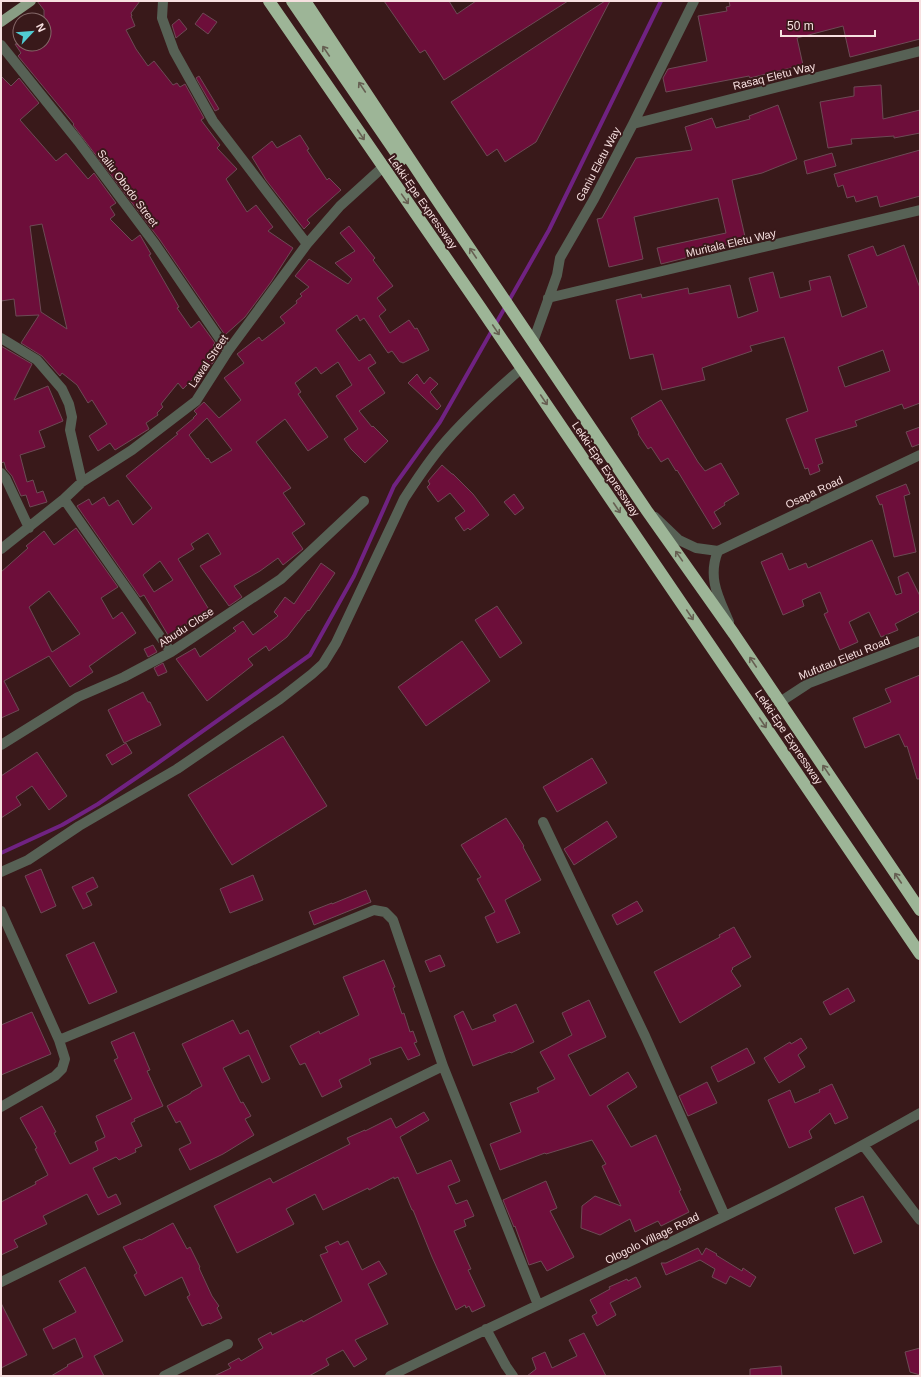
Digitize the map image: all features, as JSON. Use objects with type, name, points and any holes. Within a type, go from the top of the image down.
[{"type":"highway","name":"Lekki-Epe Expressway","points":[[269,1],[512,353],[920,954]]},
{"type":"highway","points":[[292,1],[414,180],[433,194]]},
{"type":"highway","name":"Lekki-Epe Expressway","points":[[305,1],[523,328],[647,511],[734,634],[920,910]]},
{"type":"main road","points":[[1,22],[31,1]]},
{"type":"street","points":[[163,1],[162,18],[174,51],[212,121],[307,244]]},
{"type":"street","name":"Ganiu Eletu Way","points":[[533,342],[557,275],[560,258],[594,199],[694,1]]},
{"type":"street","name":"Saliu Obodo Street","points":[[1,45],[78,141],[146,232],[228,351]]},
{"type":"street","name":"Rasaq Eletu Way","points":[[633,124],[920,51]]},
{"type":"street","name":"Lawal Street","points":[[1,549],[29,528],[82,482],[132,450],[196,401],[228,351],[307,244],[340,206],[383,167]]},
{"type":"street","name":"Muritala Eletu Way","points":[[548,298],[920,210]]},
{"type":"street","points":[[1,338],[37,360],[62,388],[69,404],[72,417],[70,430],[82,482]]},
{"type":"street","points":[[1,872],[28,860],[79,826],[177,768],[280,699],[323,664],[351,614],[404,499],[440,449],[468,418],[522,368]]},
{"type":"street","name":"Osapa Road","points":[[718,552],[920,455]]},
{"type":"street","points":[[1,473],[6,479],[29,528]]},
{"type":"street","points":[[64,499],[171,652]]},
{"type":"street","name":"Abudu Close","points":[[1,745],[78,697],[124,677],[171,652],[281,579],[364,501]]},
{"type":"street","points":[[647,511],[679,540],[696,548],[718,552],[713,568],[714,584],[734,634]]},
{"type":"street","name":"Mufutau Eletu Road","points":[[780,702],[809,683],[920,641]]},
{"type":"street","points":[[543,822],[645,1036],[725,1216]]},
{"type":"street","points":[[59,1040],[374,910],[385,912],[394,920],[443,1066],[538,1305]]},
{"type":"street","points":[[1,911],[59,1040],[65,1059],[62,1069],[55,1076],[1,1107]]},
{"type":"street","points":[[1,1282],[443,1066]]},
{"type":"street","name":"Ologolo Village Road","points":[[390,1376],[758,1200],[863,1145],[920,1113]]},
{"type":"street","points":[[863,1145],[920,1220]]},
{"type":"street","points":[[486,1329],[513,1376]]},
{"type":"street","points":[[164,1376],[228,1344]]},
{"type":"building","points":[[37,1],[140,1],[131,13],[135,26],[126,30],[136,49],[148,66],[154,61],[173,85],[177,83],[180,87],[185,84],[204,118],[201,120],[220,145],[217,148],[237,169],[226,179],[247,212],[256,205],[273,227],[268,231],[293,248],[271,282],[245,317],[225,335],[160,240],[73,125],[74,124],[18,56],[20,52],[52,52],[52,12],[44,12]]},
{"type":"building","points":[[384,1],[449,1],[457,14],[476,1],[568,1],[444,80],[425,50],[420,53]]},
{"type":"building","points":[[605,1],[610,1],[536,142],[505,162],[497,149],[487,156],[451,102]]},
{"type":"building","points":[[729,1],[920,1],[920,39],[850,57],[843,26],[797,38],[803,65],[750,78],[749,76],[666,92],[663,78],[668,69],[707,61],[698,16],[727,11],[726,7],[730,6]]},
{"type":"building","points":[[203,13],[217,22],[208,34],[195,24]]},
{"type":"building","points":[[179,19],[187,29],[176,38],[172,25]]},
{"type":"building","points":[[1,76],[11,86],[19,78],[39,103],[20,120],[56,161],[66,153],[88,179],[94,173],[116,203],[110,207],[115,215],[110,219],[132,241],[140,235],[151,254],[149,255],[179,307],[177,308],[191,328],[199,321],[215,343],[213,345],[219,352],[213,363],[206,368],[205,367],[183,389],[178,383],[161,404],[163,407],[157,413],[158,415],[146,423],[149,429],[115,450],[110,443],[98,451],[89,436],[107,424],[92,400],[88,403],[77,385],[62,373],[60,376],[42,356],[21,343],[39,315],[16,316],[14,299],[1,301]],"holes":[[[42,224],[67,329],[41,312],[30,226]]]},
{"type":"building","points":[[199,76],[219,109],[215,111],[196,78]]},
{"type":"building","points":[[881,85],[883,119],[920,110],[920,133],[894,138],[894,136],[851,139],[852,144],[828,148],[820,102],[854,96],[854,87]]},
{"type":"building","points":[[778,105],[797,159],[762,173],[732,180],[746,241],[724,246],[725,248],[661,264],[657,248],[726,233],[718,198],[634,217],[643,259],[609,267],[597,219],[602,218],[636,158],[692,150],[685,127],[712,118],[716,128],[750,119],[749,116]]},
{"type":"building","points":[[300,135],[309,149],[307,150],[327,180],[329,178],[341,190],[307,220],[310,223],[304,229],[266,180],[252,157],[272,141],[277,148]]},
{"type":"building","points":[[920,150],[920,196],[880,207],[877,196],[856,202],[854,196],[847,198],[843,185],[838,187],[834,174]]},
{"type":"building","points":[[832,153],[836,166],[807,174],[804,161]]},
{"type":"building","points":[[349,226],[375,258],[373,260],[393,286],[377,298],[386,310],[379,316],[390,333],[409,320],[415,329],[417,328],[429,350],[403,363],[400,362],[392,351],[388,353],[364,318],[360,321],[357,315],[336,330],[359,361],[370,354],[376,363],[368,368],[385,393],[359,411],[372,427],[373,426],[388,441],[365,463],[351,449],[344,439],[358,429],[336,396],[352,385],[338,362],[321,374],[316,367],[295,383],[301,392],[298,394],[328,437],[308,451],[285,419],[256,442],[291,488],[283,493],[305,524],[292,533],[303,549],[283,565],[278,558],[260,571],[234,586],[242,597],[229,606],[200,566],[221,554],[208,533],[191,544],[194,549],[178,559],[213,616],[202,622],[199,617],[168,635],[144,595],[140,597],[77,506],[89,499],[92,505],[104,497],[109,506],[118,500],[133,525],[152,508],[126,476],[178,434],[176,433],[194,418],[197,414],[194,411],[204,402],[219,418],[241,400],[224,378],[244,363],[237,354],[259,337],[262,341],[285,323],[280,317],[297,303],[296,301],[302,296],[300,294],[309,287],[295,276],[309,259],[348,284],[352,279],[335,263],[355,251],[340,233]],"holes":[[[207,418],[232,450],[211,463],[189,435]],[[160,561],[173,580],[154,592],[143,575]]]},
{"type":"building","points":[[904,245],[920,288],[920,403],[904,409],[902,404],[855,421],[857,426],[815,439],[823,463],[818,465],[820,471],[810,475],[808,468],[805,469],[786,419],[808,411],[784,337],[750,346],[752,351],[702,368],[705,380],[662,390],[653,354],[630,359],[616,300],[641,294],[642,298],[688,288],[689,294],[730,285],[738,318],[758,311],[749,278],[773,272],[780,298],[811,290],[809,281],[830,276],[842,317],[867,307],[848,255],[873,246],[877,256]],"holes":[[[883,350],[890,371],[845,387],[838,367]]]},
{"type":"building","points":[[1,346],[32,364],[14,400],[48,386],[63,421],[39,431],[45,447],[20,455],[27,482],[33,480],[37,493],[43,491],[47,502],[30,507],[26,495],[21,496],[12,476],[6,469],[4,462],[1,463]]},
{"type":"building","points":[[417,374],[424,384],[430,377],[438,384],[430,392],[441,406],[437,410],[408,383]]},
{"type":"building","points":[[661,400],[698,462],[705,471],[721,463],[739,494],[724,503],[725,505],[714,512],[721,524],[713,529],[677,470],[676,471],[668,458],[661,462],[651,447],[648,449],[638,434],[639,433],[631,418]]},
{"type":"building","points":[[920,427],[920,444],[912,447],[906,432]]},
{"type":"building","points":[[442,465],[473,494],[489,515],[470,530],[468,528],[464,531],[455,518],[465,511],[450,493],[438,502],[427,487],[430,484],[428,481]]},
{"type":"building","points":[[906,484],[910,494],[904,496],[916,552],[894,557],[882,504],[880,505],[876,496]]},
{"type":"building","points":[[514,494],[524,508],[515,515],[504,502]]},
{"type":"building","points":[[76,528],[118,587],[101,598],[113,619],[122,612],[136,633],[89,666],[93,672],[70,687],[49,656],[4,681],[19,710],[1,718],[1,572],[28,548],[26,546],[44,531],[54,545]],"holes":[[[49,591],[80,634],[52,652],[29,607]]]},
{"type":"building","points":[[872,540],[896,595],[902,593],[898,577],[908,572],[920,596],[920,611],[895,624],[898,630],[881,637],[869,612],[849,622],[858,642],[840,650],[824,614],[828,612],[820,592],[802,600],[804,606],[783,615],[761,562],[782,553],[789,570],[806,563],[808,568]]},
{"type":"building","points":[[321,563],[335,573],[309,611],[308,610],[287,637],[269,651],[266,646],[248,659],[253,665],[207,701],[176,659],[195,648],[200,657],[236,631],[233,628],[243,621],[253,635],[278,616],[274,612],[285,597],[294,604]]},
{"type":"building","points":[[497,606],[522,643],[500,658],[475,620]]},
{"type":"building","points":[[462,641],[490,681],[426,726],[398,687]]},
{"type":"building","points":[[153,645],[157,652],[148,657],[144,649]]},
{"type":"building","points":[[163,663],[167,672],[158,676],[154,668]]},
{"type":"building","points":[[920,675],[920,779],[917,779],[907,746],[905,747],[899,734],[865,748],[853,718],[891,702],[885,689]]},
{"type":"building","points":[[143,692],[148,702],[150,702],[161,725],[124,743],[108,710]]},
{"type":"building","points":[[283,736],[327,806],[232,865],[188,795]]},
{"type":"building","points":[[126,743],[132,753],[112,765],[106,755]]},
{"type":"building","points":[[37,752],[67,796],[49,810],[32,786],[16,797],[21,805],[1,818],[1,776]]},
{"type":"building","points":[[592,758],[607,783],[557,812],[543,787]]},
{"type":"building","points":[[506,818],[524,846],[523,847],[541,880],[505,900],[520,933],[497,943],[485,917],[495,912],[477,879],[481,877],[461,845]]},
{"type":"building","points":[[607,821],[617,837],[574,865],[564,849]]},
{"type":"building","points":[[41,869],[56,906],[41,913],[25,876]]},
{"type":"building","points":[[253,875],[263,900],[230,913],[220,889]]},
{"type":"building","points":[[93,877],[98,887],[86,893],[92,905],[83,909],[72,887]]},
{"type":"building","points":[[366,890],[371,902],[314,925],[309,912]]},
{"type":"building","points":[[637,901],[643,911],[617,925],[612,915]]},
{"type":"building","points":[[734,927],[751,957],[732,968],[733,969],[731,971],[741,986],[680,1023],[654,972],[720,937],[719,935]]},
{"type":"building","points":[[94,942],[117,992],[89,1004],[66,955]]},
{"type":"building","points":[[440,955],[445,966],[430,972],[425,961]]},
{"type":"building","points":[[384,960],[395,987],[393,988],[402,1014],[404,1013],[410,1032],[413,1031],[417,1042],[414,1043],[420,1055],[408,1060],[401,1047],[369,1059],[371,1064],[339,1080],[342,1087],[322,1097],[305,1063],[300,1065],[290,1046],[319,1031],[320,1034],[359,1015],[343,977]]},
{"type":"building","points":[[848,988],[855,1001],[830,1015],[823,1002]]},
{"type":"building","points":[[589,1000],[606,1037],[568,1055],[590,1096],[628,1072],[637,1087],[607,1106],[631,1147],[656,1135],[681,1190],[679,1191],[689,1212],[661,1226],[658,1221],[635,1232],[630,1219],[600,1235],[581,1228],[582,1206],[595,1196],[621,1206],[602,1166],[606,1164],[592,1140],[546,1154],[545,1153],[500,1170],[490,1144],[521,1132],[510,1103],[539,1092],[537,1088],[555,1079],[540,1052],[572,1035],[562,1013]]},
{"type":"building","points":[[516,1004],[534,1042],[511,1053],[510,1052],[473,1066],[454,1016],[463,1011],[472,1030],[496,1021],[493,1015]]},
{"type":"building","points":[[32,1012],[51,1054],[1,1075],[1,1025]]},
{"type":"building","points":[[233,1020],[240,1034],[248,1030],[270,1079],[262,1083],[249,1055],[223,1068],[241,1103],[243,1102],[251,1116],[245,1119],[254,1135],[223,1154],[190,1170],[179,1149],[191,1143],[180,1121],[176,1123],[167,1106],[202,1086],[182,1044]]},
{"type":"building","points":[[134,1032],[150,1070],[147,1071],[163,1106],[134,1119],[135,1121],[131,1123],[142,1146],[135,1149],[136,1152],[119,1160],[116,1157],[93,1168],[108,1198],[116,1194],[121,1204],[98,1215],[87,1194],[43,1216],[47,1224],[14,1240],[18,1247],[1,1255],[1,1202],[36,1184],[35,1182],[48,1175],[35,1149],[37,1148],[20,1118],[42,1106],[56,1132],[54,1133],[70,1164],[98,1150],[95,1142],[105,1137],[96,1116],[132,1099],[114,1060],[118,1058],[111,1042]]},
{"type":"building","points":[[801,1038],[807,1048],[798,1055],[805,1067],[779,1083],[764,1058],[790,1042],[791,1044]]},
{"type":"building","points":[[747,1048],[755,1063],[718,1082],[711,1067]]},
{"type":"building","points":[[707,1082],[717,1103],[688,1116],[679,1096]]},
{"type":"building","points":[[832,1084],[848,1118],[835,1124],[830,1113],[809,1131],[812,1138],[789,1148],[768,1100],[790,1090],[795,1103],[820,1092],[819,1090]]},
{"type":"building","points":[[424,1112],[429,1120],[400,1137],[417,1174],[451,1160],[460,1181],[448,1186],[456,1204],[467,1200],[474,1216],[464,1220],[466,1226],[454,1231],[471,1269],[468,1270],[485,1306],[472,1312],[469,1306],[466,1308],[465,1305],[456,1310],[398,1177],[394,1179],[394,1177],[369,1190],[368,1188],[323,1210],[315,1194],[286,1209],[294,1224],[237,1253],[214,1206],[270,1178],[273,1183],[350,1144],[347,1138],[391,1118],[396,1128]]},
{"type":"building","points":[[546,1181],[557,1208],[550,1211],[574,1257],[547,1271],[541,1261],[529,1265],[515,1226],[514,1227],[503,1200]]},
{"type":"building","points":[[863,1196],[882,1242],[854,1254],[835,1208]]},
{"type":"building","points":[[173,1223],[187,1249],[190,1247],[212,1296],[219,1306],[217,1308],[222,1318],[210,1324],[209,1323],[202,1326],[187,1297],[190,1295],[182,1277],[145,1296],[134,1275],[137,1273],[123,1247],[140,1239],[141,1240]]},
{"type":"building","points":[[338,1241],[340,1245],[348,1241],[362,1270],[379,1261],[387,1274],[368,1284],[388,1324],[355,1340],[367,1359],[354,1367],[343,1350],[326,1359],[329,1365],[309,1376],[214,1376],[231,1368],[228,1364],[239,1358],[241,1361],[263,1348],[258,1339],[271,1332],[272,1335],[302,1320],[303,1322],[342,1301],[320,1255],[328,1252],[325,1247]]},
{"type":"building","points":[[698,1248],[702,1255],[706,1248],[742,1271],[743,1268],[756,1277],[750,1287],[730,1276],[726,1284],[712,1277],[715,1269],[700,1260],[666,1275],[661,1263],[666,1263]]},
{"type":"building","points":[[85,1267],[123,1341],[94,1356],[104,1376],[51,1376],[68,1366],[67,1365],[83,1357],[75,1338],[53,1349],[43,1329],[76,1312],[59,1281]]},
{"type":"building","points":[[636,1277],[641,1287],[610,1303],[616,1315],[597,1326],[592,1316],[597,1313],[590,1300],[610,1289],[609,1287],[627,1279],[628,1281]]},
{"type":"building","points":[[1,1303],[27,1355],[1,1368]]},
{"type":"building","points":[[584,1333],[606,1376],[527,1376],[536,1369],[532,1358],[545,1352],[552,1368],[577,1356],[569,1340]]},
{"type":"building","points":[[920,1348],[920,1375],[910,1372],[905,1352]]},
{"type":"building","points":[[781,1366],[782,1376],[750,1376],[750,1369]]},
{"type":"waterway","points":[[1,853],[62,825],[98,804],[310,655],[354,576],[394,486],[440,422],[549,230],[661,1]]}]
